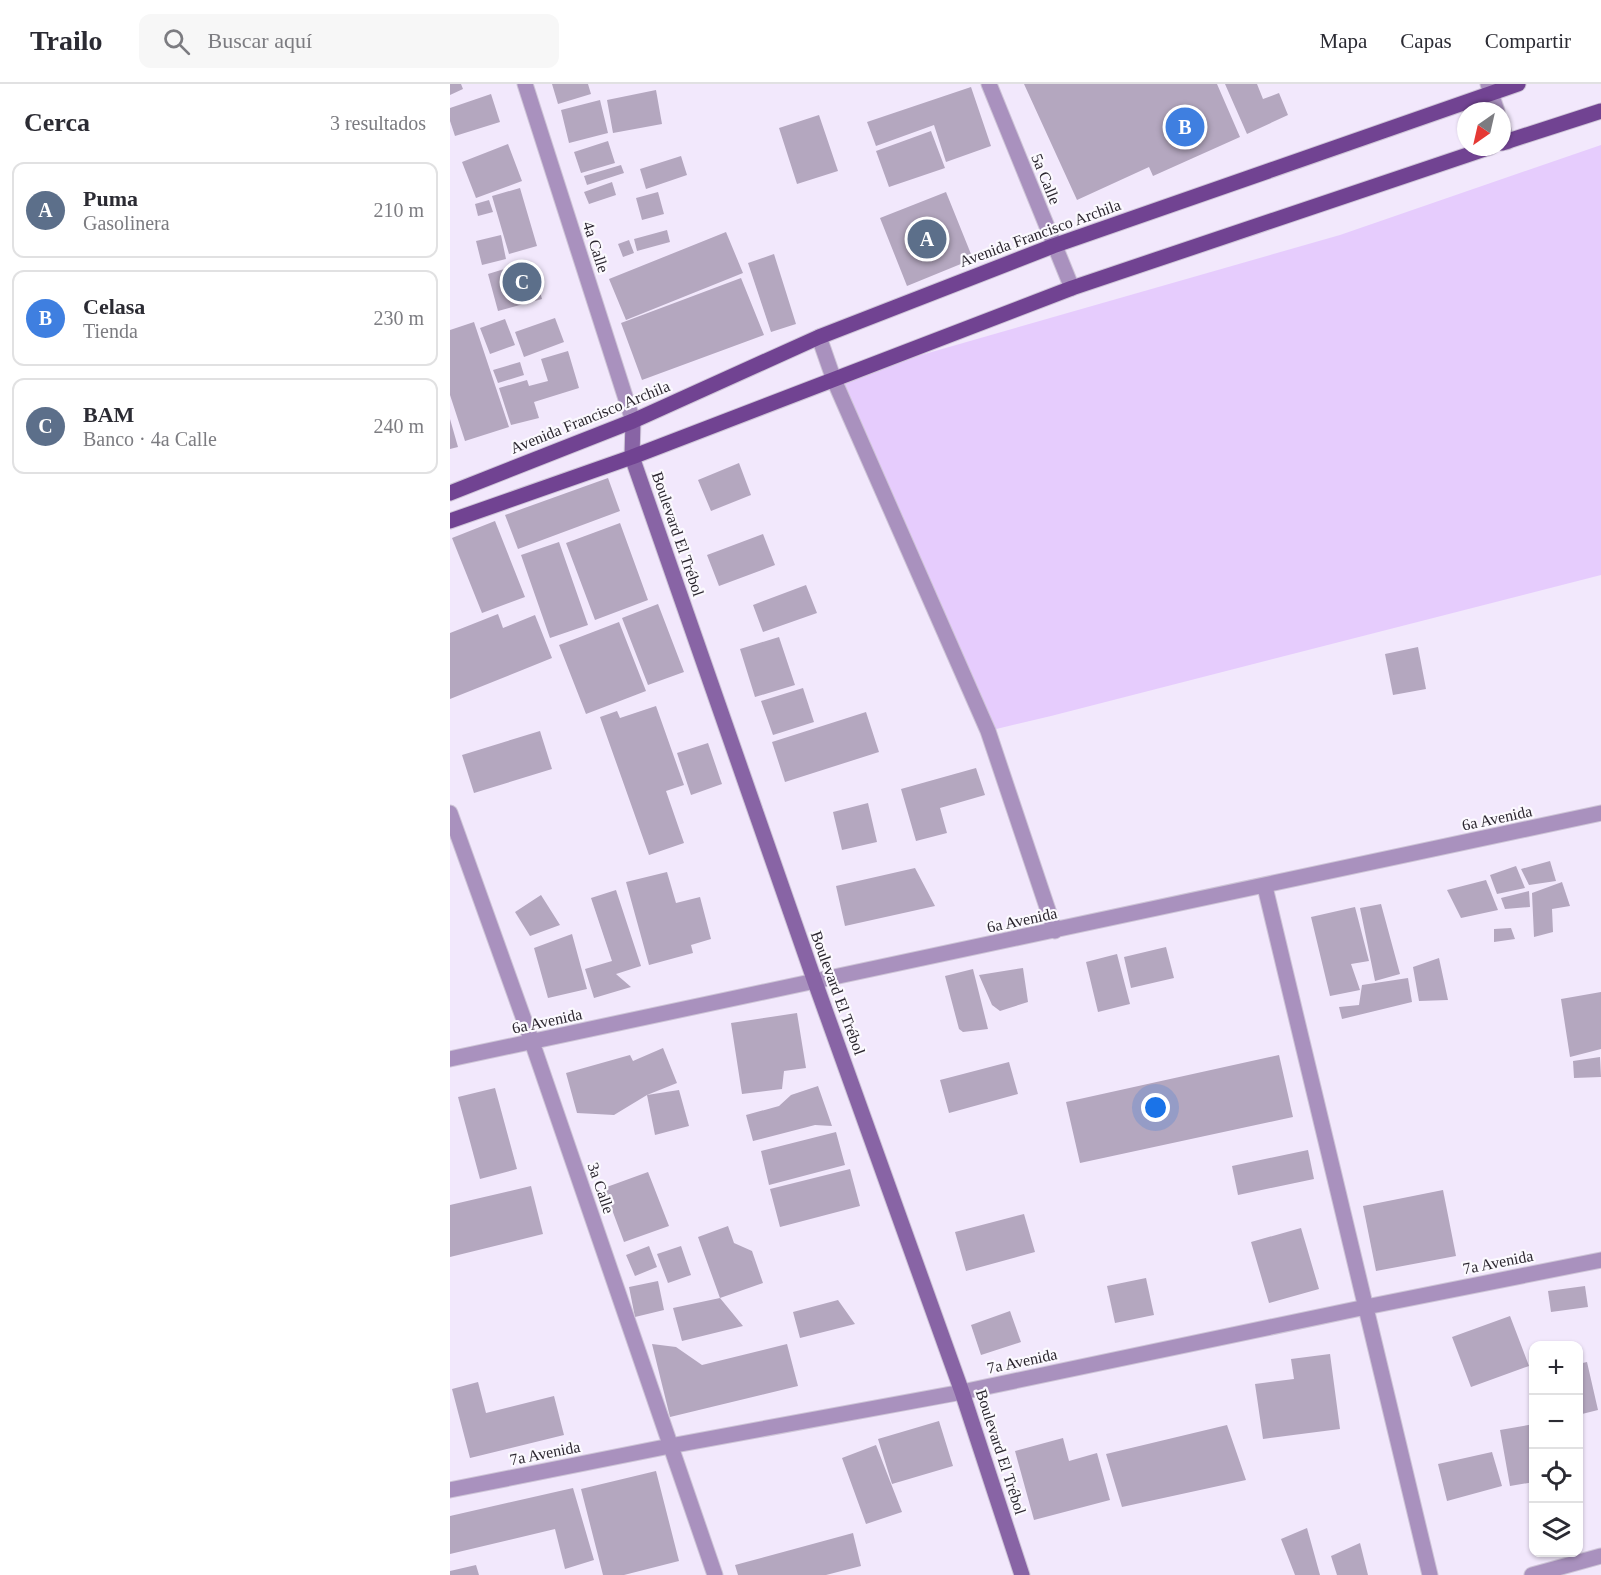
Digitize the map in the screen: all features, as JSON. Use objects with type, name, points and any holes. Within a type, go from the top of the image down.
[{"type":"main road","name":"Avenida Francisco Archila","points":[[450,493],[633,421],[819,337],[1053,246],[1489,88],[1518,84]]},
{"type":"main road","points":[[1511,140],[1601,111]]},
{"type":"main road","points":[[450,521],[632,457],[1072,288],[1464,156]]},
{"type":"main road","name":"Boulevard El Trébol","points":[[633,421],[632,457],[815,982],[962,1392],[1023,1575]]},
{"type":"street","name":"4a Calle","points":[[525,84],[633,421]]},
{"type":"street","name":"5a Calle","points":[[989,84],[1072,288]]},
{"type":"street","points":[[819,337],[834,380],[988,731],[1055,931]]},
{"type":"street","name":"3a Calle","points":[[450,813],[532,1042],[715,1575]]},
{"type":"street","name":"6a Avenida","points":[[450,1059],[1601,813]]},
{"type":"street","points":[[1266,886],[1430,1575]]},
{"type":"street","name":"7a Avenida","points":[[450,1490],[670,1446],[962,1392],[1601,1260]]},
{"type":"street","points":[[1532,1575],[1601,1556]]},
{"type":"shaded area","points":[[1601,145],[1601,575],[988,731],[834,380],[1340,235]]},
{"type":"building","points":[[450,84],[461,84],[463,89],[450,95]]},
{"type":"building","points":[[552,84],[588,84],[591,94],[558,104]]},
{"type":"building","points":[[1024,84],[1217,84],[1240,137],[1153,176],[1149,167],[1077,200]]},
{"type":"building","points":[[1225,84],[1257,84],[1263,99],[1279,93],[1288,115],[1247,134]]},
{"type":"building","points":[[971,87],[991,146],[946,162],[934,125],[876,146],[867,122]]},
{"type":"building","points":[[656,90],[662,124],[613,133],[607,100]]},
{"type":"building","points":[[491,94],[500,122],[455,136],[450,121],[450,108]]},
{"type":"building","points":[[600,100],[608,133],[569,143],[561,110]]},
{"type":"building","points":[[819,115],[838,171],[797,184],[779,128]]},
{"type":"building","points":[[931,131],[945,168],[889,187],[876,151]]},
{"type":"building","points":[[608,141],[615,163],[581,173],[574,152]]},
{"type":"building","points":[[508,144],[522,181],[476,198],[462,162]]},
{"type":"building","points":[[681,156],[687,175],[646,189],[640,169]]},
{"type":"building","points":[[621,165],[624,173],[587,185],[584,176]]},
{"type":"building","points":[[612,182],[616,195],[589,204],[584,192]]},
{"type":"building","points":[[520,188],[537,246],[509,254],[492,196]]},
{"type":"building","points":[[658,192],[664,214],[642,220],[636,198]]},
{"type":"building","points":[[946,192],[973,259],[907,286],[880,218]]},
{"type":"building","points":[[489,200],[493,212],[478,216],[475,204]]},
{"type":"building","points":[[667,230],[670,242],[637,251],[634,239]]},
{"type":"building","points":[[726,232],[743,273],[626,320],[609,279]]},
{"type":"building","points":[[501,235],[506,259],[482,265],[476,241]]},
{"type":"building","points":[[629,240],[634,253],[623,257],[618,244]]},
{"type":"building","points":[[774,254],[796,324],[771,332],[748,263]]},
{"type":"building","points":[[531,261],[542,299],[498,311],[488,274]]},
{"type":"building","points":[[741,278],[764,335],[642,380],[621,323]]},
{"type":"building","points":[[555,318],[564,342],[524,357],[515,332]]},
{"type":"building","points":[[505,319],[515,345],[490,354],[480,328]]},
{"type":"building","points":[[474,322],[509,427],[465,441],[450,395],[450,330]]},
{"type":"building","points":[[568,351],[579,388],[534,402],[539,418],[511,425],[499,388],[527,380],[529,386],[548,381],[541,359]]},
{"type":"building","points":[[520,362],[524,375],[498,383],[493,370]]},
{"type":"building","points":[[450,419],[458,447],[450,449]]},
{"type":"building","points":[[739,463],[751,495],[711,511],[698,480]]},
{"type":"building","points":[[608,478],[620,511],[518,549],[505,515]]},
{"type":"building","points":[[495,521],[525,597],[482,613],[452,538]]},
{"type":"building","points":[[620,523],[648,600],[595,620],[566,543]]},
{"type":"building","points":[[763,534],[775,565],[719,586],[707,555]]},
{"type":"building","points":[[559,542],[588,625],[550,638],[521,555]]},
{"type":"building","points":[[806,585],[817,613],[763,632],[753,605]]},
{"type":"building","points":[[658,604],[684,672],[648,685],[622,618]]},
{"type":"building","points":[[498,614],[503,628],[535,615],[552,658],[450,699],[450,633]]},
{"type":"building","points":[[619,622],[646,691],[586,714],[559,645]]},
{"type":"building","points":[[779,637],[795,685],[755,697],[740,649]]},
{"type":"building","points":[[1418,647],[1426,689],[1393,695],[1385,654]]},
{"type":"building","points":[[803,688],[814,722],[773,735],[761,701]]},
{"type":"building","points":[[656,706],[684,785],[666,791],[684,843],[649,855],[600,717],[617,711],[620,718]]},
{"type":"building","points":[[866,712],[879,752],[785,782],[772,742]]},
{"type":"building","points":[[540,731],[552,769],[474,793],[462,755]]},
{"type":"building","points":[[708,743],[722,784],[691,795],[677,753]]},
{"type":"building","points":[[976,768],[985,795],[940,808],[947,833],[916,841],[901,789]]},
{"type":"building","points":[[868,803],[877,842],[842,850],[833,812]]},
{"type":"building","points":[[1550,861],[1556,881],[1529,885],[1521,869]]},
{"type":"building","points":[[1516,866],[1525,888],[1497,894],[1490,875]]},
{"type":"building","points":[[915,868],[935,906],[845,926],[836,886]]},
{"type":"building","points":[[667,872],[676,903],[700,897],[711,939],[691,945],[693,953],[649,965],[626,882]]},
{"type":"building","points":[[1486,880],[1498,910],[1461,918],[1447,890]]},
{"type":"building","points":[[1562,882],[1570,906],[1552,909],[1553,932],[1534,937],[1532,893]]},
{"type":"building","points":[[616,890],[641,966],[616,974],[631,987],[594,998],[585,969],[612,961],[591,898]]},
{"type":"building","points":[[1529,891],[1530,907],[1505,909],[1501,898]]},
{"type":"building","points":[[541,895],[560,925],[530,936],[515,912]]},
{"type":"building","points":[[1381,904],[1400,974],[1375,981],[1360,908]]},
{"type":"building","points":[[1355,907],[1369,961],[1351,964],[1360,990],[1330,996],[1311,917]]},
{"type":"building","points":[[1511,928],[1515,939],[1494,942],[1494,929]]},
{"type":"building","points":[[572,934],[587,989],[548,998],[534,948]]},
{"type":"building","points":[[1166,947],[1174,978],[1131,988],[1124,957]]},
{"type":"building","points":[[1117,954],[1130,1004],[1098,1012],[1086,962]]},
{"type":"building","points":[[1439,958],[1448,1000],[1419,1001],[1413,967]]},
{"type":"building","points":[[1023,968],[1028,1002],[1000,1011],[992,1005],[979,975]]},
{"type":"building","points":[[973,969],[988,1029],[963,1032],[959,1029],[945,976]]},
{"type":"building","points":[[1408,978],[1412,1002],[1342,1019],[1339,1007],[1359,1005],[1362,985]]},
{"type":"building","points":[[1601,992],[1601,1049],[1570,1057],[1561,999]]},
{"type":"building","points":[[797,1013],[806,1068],[784,1071],[782,1089],[742,1094],[731,1023]]},
{"type":"building","points":[[663,1048],[677,1083],[647,1095],[614,1115],[577,1113],[566,1073],[630,1055],[633,1061]]},
{"type":"building","points":[[1279,1055],[1293,1117],[1080,1163],[1066,1102]]},
{"type":"building","points":[[1600,1057],[1601,1077],[1574,1078],[1573,1061]]},
{"type":"building","points":[[1009,1062],[1018,1094],[949,1113],[940,1080]]},
{"type":"building","points":[[818,1086],[832,1126],[815,1125],[753,1141],[746,1115],[779,1106],[791,1095]]},
{"type":"building","points":[[495,1088],[517,1169],[480,1179],[458,1097]]},
{"type":"building","points":[[679,1090],[689,1126],[655,1135],[647,1095]]},
{"type":"building","points":[[836,1132],[845,1165],[769,1185],[761,1151]]},
{"type":"building","points":[[1308,1150],[1314,1179],[1238,1195],[1232,1166]]},
{"type":"building","points":[[850,1169],[860,1206],[780,1227],[770,1189]]},
{"type":"building","points":[[648,1172],[669,1226],[624,1242],[604,1188]]},
{"type":"building","points":[[531,1186],[543,1234],[450,1257],[450,1205]]},
{"type":"building","points":[[1443,1190],[1456,1256],[1376,1271],[1363,1206]]},
{"type":"building","points":[[1024,1214],[1035,1252],[966,1271],[955,1232]]},
{"type":"building","points":[[728,1226],[734,1243],[752,1251],[763,1283],[720,1298],[698,1237]]},
{"type":"building","points":[[1301,1228],[1319,1289],[1269,1303],[1251,1242]]},
{"type":"building","points":[[649,1246],[657,1267],[635,1276],[626,1255]]},
{"type":"building","points":[[681,1246],[691,1275],[668,1283],[657,1254]]},
{"type":"building","points":[[1146,1278],[1154,1315],[1115,1323],[1107,1286]]},
{"type":"building","points":[[658,1281],[664,1310],[635,1317],[629,1287]]},
{"type":"building","points":[[1585,1286],[1588,1307],[1551,1312],[1548,1291]]},
{"type":"building","points":[[720,1298],[743,1326],[682,1341],[673,1308]]},
{"type":"building","points":[[838,1300],[855,1324],[800,1338],[793,1312]]},
{"type":"building","points":[[1010,1311],[1021,1342],[981,1355],[971,1325]]},
{"type":"building","points":[[1510,1316],[1529,1366],[1471,1387],[1452,1337]]},
{"type":"building","points":[[652,1344],[676,1347],[702,1365],[787,1344],[798,1386],[670,1417]]},
{"type":"building","points":[[1330,1354],[1340,1429],[1263,1439],[1255,1384],[1294,1379],[1291,1359]]},
{"type":"building","points":[[1587,1362],[1598,1410],[1583,1414],[1583,1395],[1583,1363]]},
{"type":"building","points":[[478,1382],[486,1413],[554,1396],[564,1435],[470,1458],[452,1389]]},
{"type":"building","points":[[939,1421],[953,1466],[892,1484],[878,1439]]},
{"type":"building","points":[[1227,1425],[1246,1480],[1122,1507],[1106,1454]]},
{"type":"building","points":[[1529,1425],[1529,1483],[1510,1486],[1500,1430]]},
{"type":"building","points":[[1063,1438],[1069,1461],[1097,1453],[1110,1500],[1034,1520],[1015,1451]]},
{"type":"building","points":[[876,1445],[902,1512],[866,1524],[842,1458]]},
{"type":"building","points":[[1492,1452],[1502,1486],[1447,1501],[1438,1464]]},
{"type":"building","points":[[656,1471],[679,1561],[624,1575],[603,1575],[581,1489]]},
{"type":"building","points":[[573,1488],[594,1560],[565,1569],[555,1529],[450,1554],[450,1516]]},
{"type":"building","points":[[1307,1528],[1320,1575],[1295,1575],[1281,1539]]},
{"type":"building","points":[[853,1533],[861,1566],[826,1575],[738,1575],[735,1565]]},
{"type":"building","points":[[1360,1543],[1368,1575],[1337,1575],[1331,1556]]},
{"type":"building","points":[[476,1565],[479,1575],[450,1575],[450,1571]]},
{"type":"place","name":"Celasa","points":[[1185,127]]},
{"type":"place","name":"Puma","points":[[927,239]]},
{"type":"place","name":"BAM","points":[[522,282]]}]
